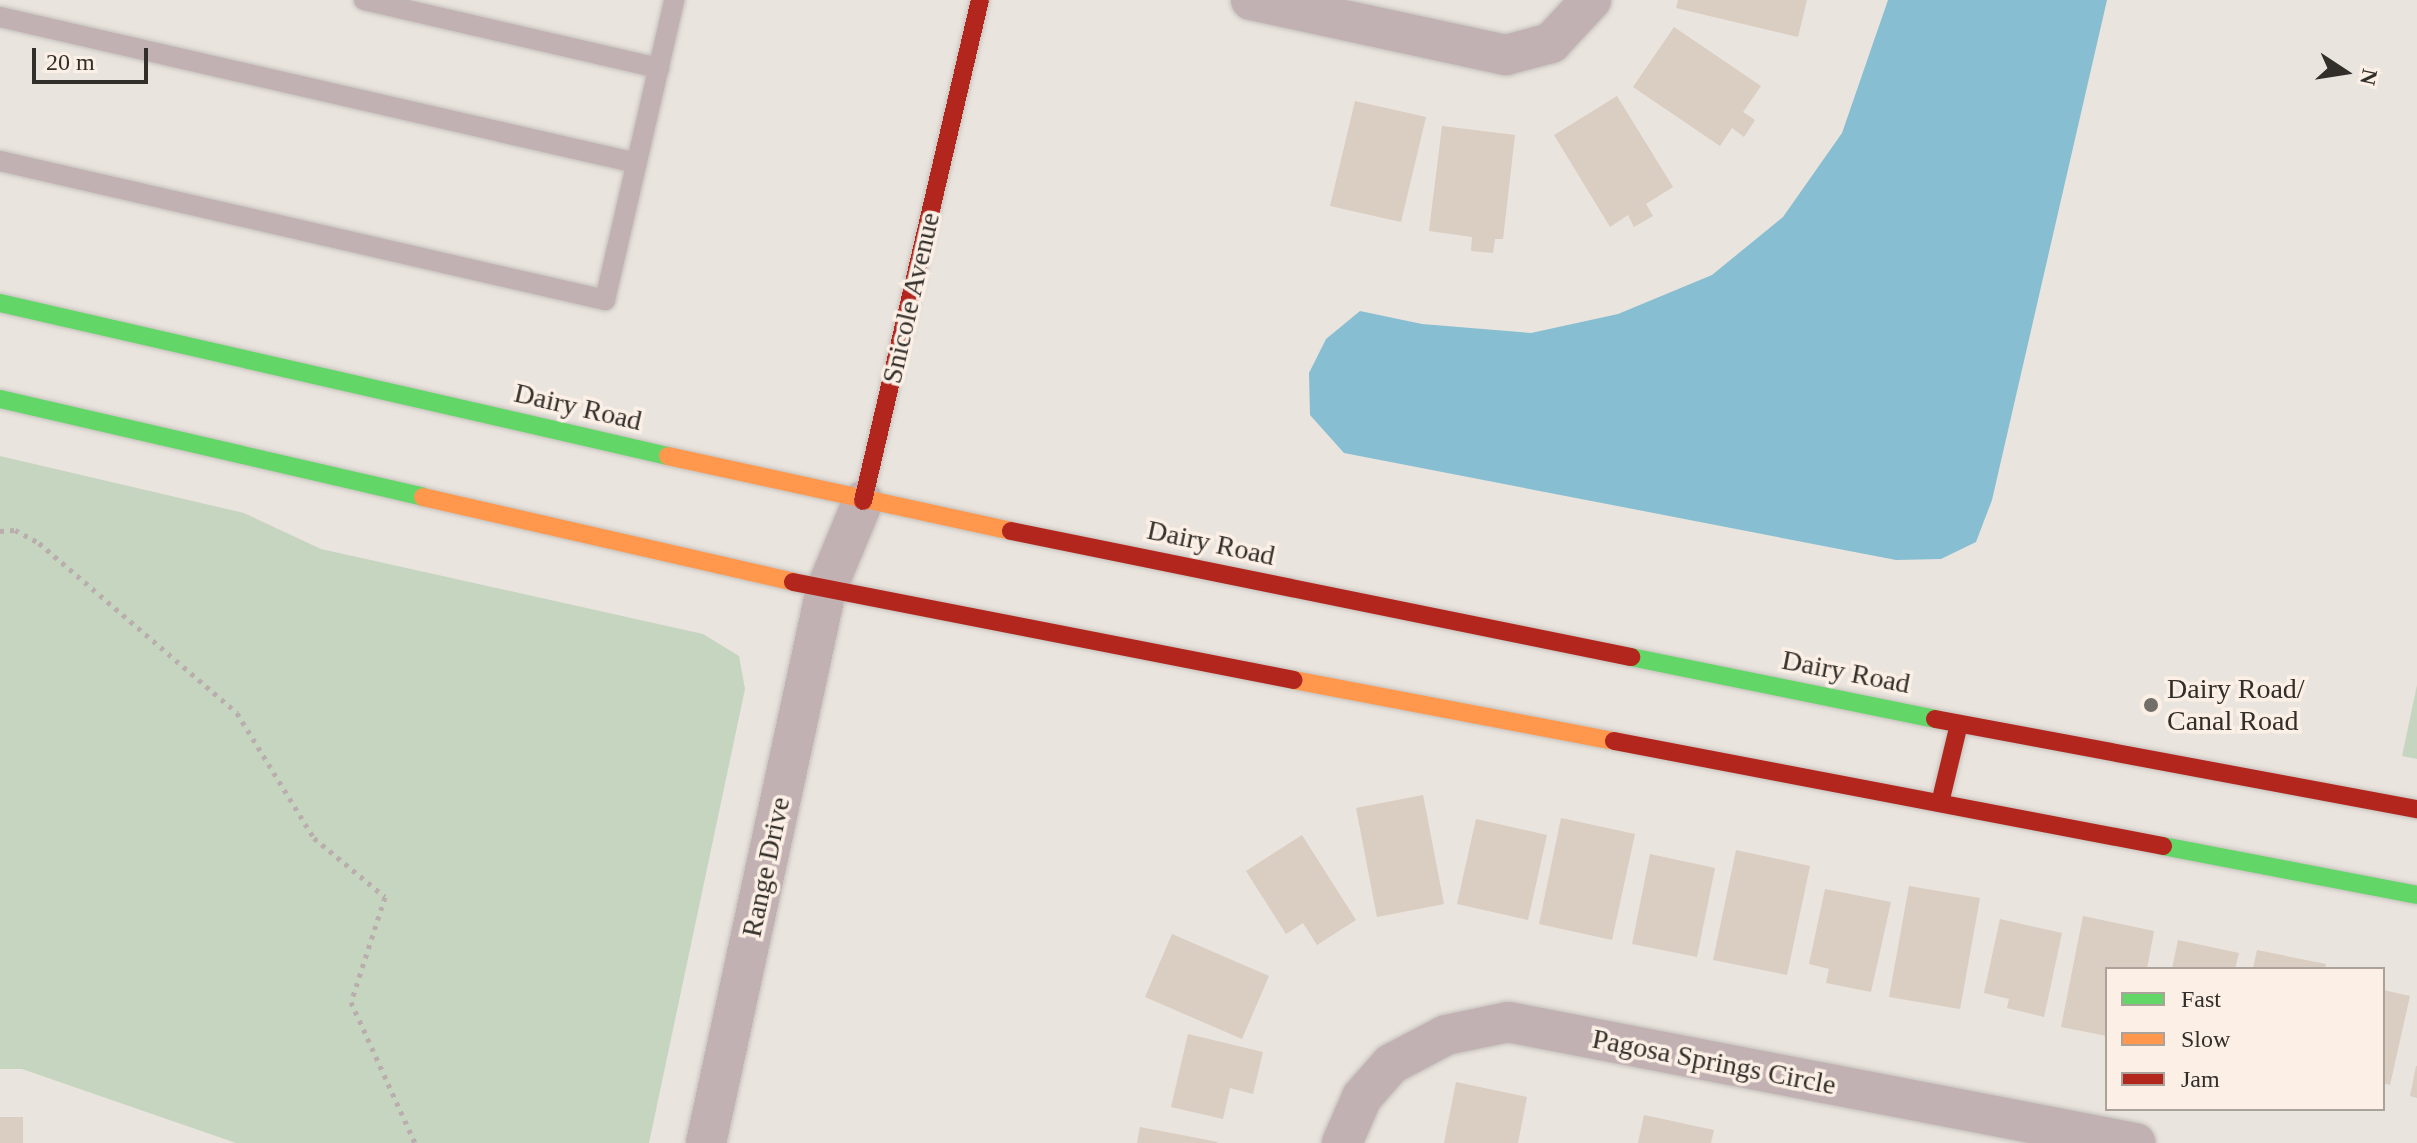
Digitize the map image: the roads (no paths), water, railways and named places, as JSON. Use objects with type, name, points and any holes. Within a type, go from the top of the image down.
[{"type":"street","name":"Snicole Avenue","points":[[826,590],[863,501],[980,0]]},
{"type":"street","points":[[1251,0],[1506,55],[1551,43],[1591,0]]},
{"type":"street","name":"Dairy Road","points":[[0,303],[863,501],[1959,724],[2417,809]]},
{"type":"street","points":[[0,399],[826,590],[2417,895]]},
{"type":"street","name":"Range Drive","points":[[706,1143],[826,590]]},
{"type":"street","points":[[1940,803],[1959,724]]},
{"type":"street","name":"Pagosa Springs Circle","points":[[1342,1143],[1362,1097],[1391,1064],[1446,1035],[1508,1022],[2135,1143]]},
{"type":"lane","points":[[364,0],[659,68]]},
{"type":"lane","points":[[0,161],[605,300],[674,0]]},
{"type":"lane","points":[[0,17],[636,163]]},
{"type":"water","points":[[1888,0],[2107,0],[1992,500],[1976,542],[1941,559],[1896,560],[1344,453],[1310,415],[1309,373],[1326,339],[1360,311],[1422,324],[1531,333],[1618,314],[1712,275],[1783,217],[1842,133]]},
{"type":"place","name":"Dairy Road/ Canal Road","points":[[2151,705]]}]
